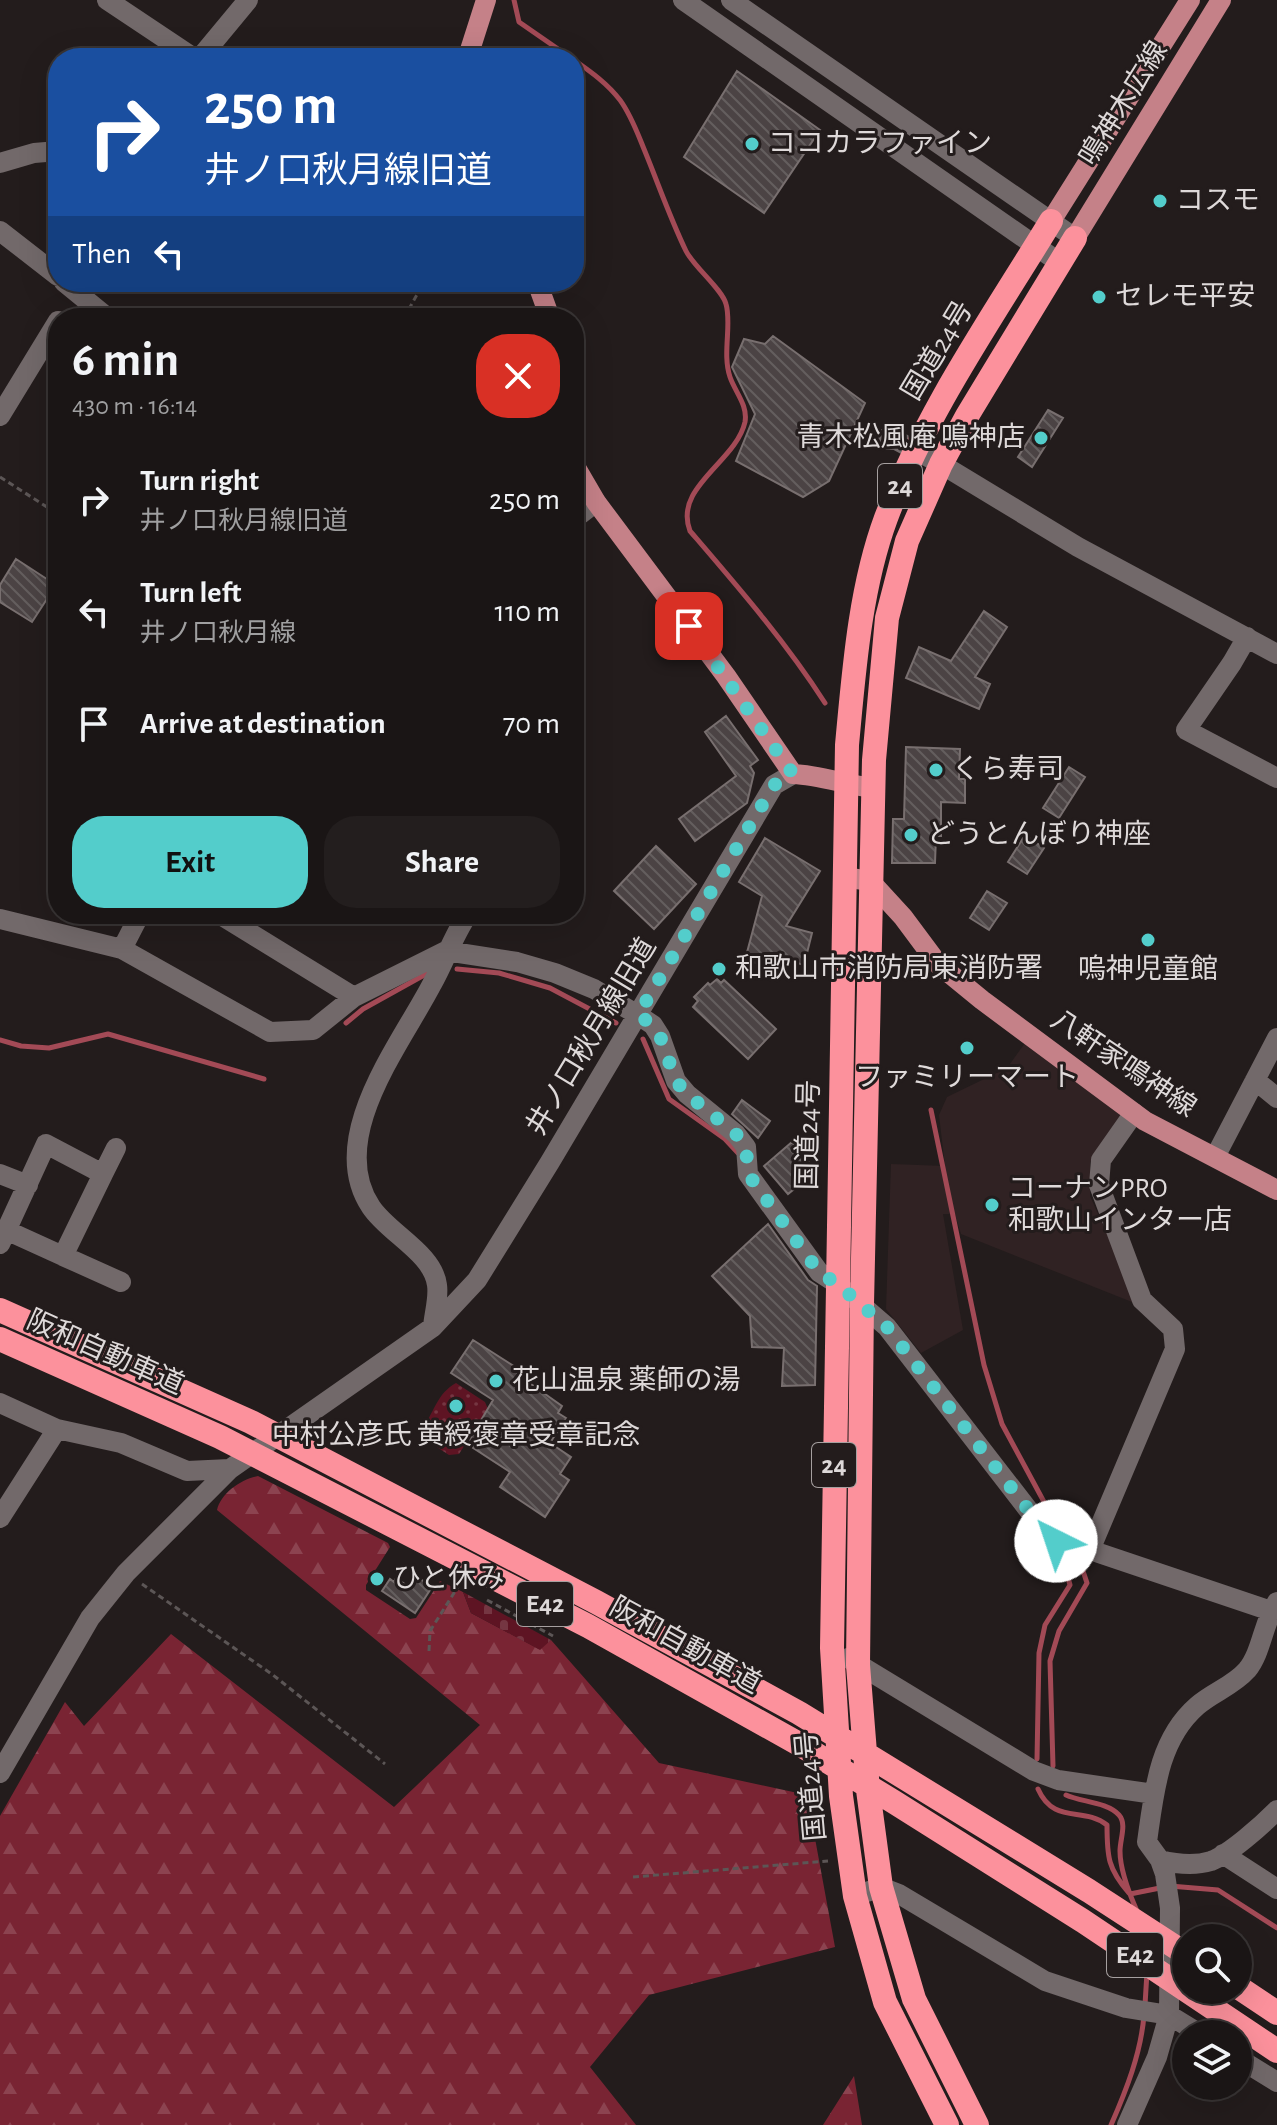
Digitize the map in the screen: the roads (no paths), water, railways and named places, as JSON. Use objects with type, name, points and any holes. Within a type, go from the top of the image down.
[{"type":"highway","name":"国道24号","points":[[947,2125],[885,2002],[855,1896],[841,1796],[832,1648],[847,745],[860,618],[885,521],[915,450],[940,403],[1051,221]]},
{"type":"highway","name":"国道24号","points":[[977,2125],[914,1999],[881,1887],[868,1790],[858,1665],[873,788],[879,683],[887,618],[907,541],[941,464],[967,416],[1075,238]]},
{"type":"highway","name":"阪和自動車道","points":[[0,1310],[251,1422],[596,1602],[799,1713],[1172,1945]]},
{"type":"highway","name":"阪和自動車道","points":[[0,1339],[220,1437],[588,1626],[799,1744],[894,1802],[1083,1921],[1277,2051]]},
{"type":"highway","points":[[1252,1996],[1277,2013]]},
{"type":"main road","points":[[471,48],[486,0]]},
{"type":"main road","name":"鳴神木広線","points":[[1051,221],[1190,0]]},
{"type":"main road","name":"鳴神木広線","points":[[1075,238],[1221,0]]},
{"type":"main road","points":[[584,481],[596,502],[726,676],[793,774],[873,788]]},
{"type":"main road","points":[[844,877],[870,881]]},
{"type":"main road","name":"八軒家鳴神線","points":[[870,881],[903,917],[938,964],[982,1000],[1134,1113],[1277,1190]]},
{"type":"street","points":[[107,0],[181,48]]},
{"type":"street","points":[[206,48],[248,0]]},
{"type":"street","points":[[683,0],[1060,263]]},
{"type":"street","points":[[731,0],[1075,238]]},
{"type":"street","points":[[0,163],[48,152]]},
{"type":"street","points":[[0,231],[48,266]]},
{"type":"street","points":[[80,292],[97,308]]},
{"type":"street","points":[[0,416],[48,337]]},
{"type":"street","points":[[881,439],[896,440],[941,464],[1078,547],[1277,654]]},
{"type":"street","points":[[584,511],[596,502]]},
{"type":"street","points":[[1247,637],[1186,730],[1277,778]]},
{"type":"street","name":"井ノ口秋月線旧道","points":[[0,1773],[90,1618],[126,1573],[230,1469],[433,1327],[477,1280],[774,785],[793,774]]},
{"type":"street","points":[[0,919],[122,949],[270,1032],[313,1030],[354,997],[446,951],[517,962],[594,989],[653,1025],[676,1081],[687,1094],[736,1134],[746,1147],[748,1174],[819,1272],[862,1304],[895,1337],[1047,1534],[1056,1541],[1274,1606],[1250,1667],[1234,1683],[1206,1698],[1182,1718],[1164,1751],[1147,1842],[1162,1867],[1170,1908],[1164,2014],[1157,2057],[1127,2125]]},
{"type":"street","points":[[122,949],[135,924]]},
{"type":"street","points":[[235,924],[354,997]]},
{"type":"street","points":[[433,1327],[437,1284],[431,1265],[371,1207],[358,1176],[357,1158],[370,1094],[434,982],[446,951],[462,924]]},
{"type":"street","points":[[1215,1157],[1277,1038]]},
{"type":"street","points":[[1255,1080],[1277,1098]]},
{"type":"street","points":[[1090,1550],[1175,1349],[1173,1329],[1142,1300],[1099,1185],[1101,1160],[1134,1113]]},
{"type":"street","points":[[103,1174],[46,1144],[4,1237],[63,1256],[121,1282]]},
{"type":"street","points":[[63,1256],[116,1148]]},
{"type":"street","points":[[0,1174],[28,1185]]},
{"type":"street","points":[[0,1403],[57,1429],[121,1443],[187,1471],[230,1469]]},
{"type":"street","points":[[0,1518],[57,1429]]},
{"type":"street","points":[[832,1648],[1034,1771],[1058,1780],[1154,1794]]},
{"type":"street","points":[[1162,1867],[1210,1861],[1277,1810]]},
{"type":"street","points":[[1223,1854],[1277,1889]]},
{"type":"street","points":[[855,1896],[881,1887],[899,1894],[1045,1981],[1126,2008],[1164,2014],[1175,2020]]},
{"type":"street","points":[[1252,2067],[1277,2082]]},
{"type":"waterway","points":[[514,0],[519,22],[557,48]]},
{"type":"waterway","points":[[584,68],[604,83],[624,106],[686,251],[726,304],[728,368],[743,404],[745,422],[730,450],[690,501],[687,515],[690,531],[777,636],[825,703]]},
{"type":"waterway","points":[[457,969],[499,973],[550,988],[616,1023]]},
{"type":"waterway","points":[[346,1023],[363,1009],[426,974]]},
{"type":"waterway","points":[[0,1040],[21,1046],[49,1048],[108,1034],[264,1079]]},
{"type":"waterway","points":[[643,1039],[669,1099],[725,1139],[738,1153]]},
{"type":"waterway","points":[[931,1110],[984,1365],[1002,1424],[1057,1526]]},
{"type":"waterway","points":[[1037,1759],[1039,1653],[1045,1625],[1070,1585],[1066,1570],[1052,1552]]},
{"type":"waterway","points":[[1053,1766],[1050,1661],[1059,1631],[1087,1583],[1081,1565]]},
{"type":"waterway","points":[[1038,1789],[1052,1807],[1098,1819],[1107,1825],[1110,1862],[1129,1893]]},
{"type":"waterway","points":[[1066,1795],[1108,1807],[1119,1815],[1123,1827],[1122,1866],[1137,1911]]},
{"type":"waterway","points":[[1170,1886],[1218,1890],[1277,1928]]},
{"type":"waterway","points":[[1130,1894],[1160,1888]]},
{"type":"waterway","points":[[1145,2005],[1147,1972]]},
{"type":"waterway","points":[[1111,2125],[1136,2058],[1144,2015]]},
{"type":"place","name":"ココカラファイン","points":[[752,144]]},
{"type":"place","name":"コスモ","points":[[1160,201]]},
{"type":"place","name":"セレモ平安","points":[[1099,297]]},
{"type":"place","name":"青木松風庵 鳴神店","points":[[1041,438]]},
{"type":"place","name":"くら寿司","points":[[936,770]]},
{"type":"place","name":"どうとんぼり神座","points":[[911,835]]},
{"type":"place","name":"嗚神児童館","points":[[1148,940]]},
{"type":"place","name":"和歌山市消防局東消防署","points":[[719,969]]},
{"type":"place","name":"ファミリーマート","points":[[967,1048]]},
{"type":"place","name":"コーナンPRO 和歌山インター店","points":[[992,1205]]},
{"type":"place","name":"花山温泉 薬師の湯","points":[[496,1381]]},
{"type":"place","name":"中村公彦氏 黄綬褒章受章記念","points":[[456,1406]]},
{"type":"place","name":"ひと休み","points":[[377,1579]]}]
